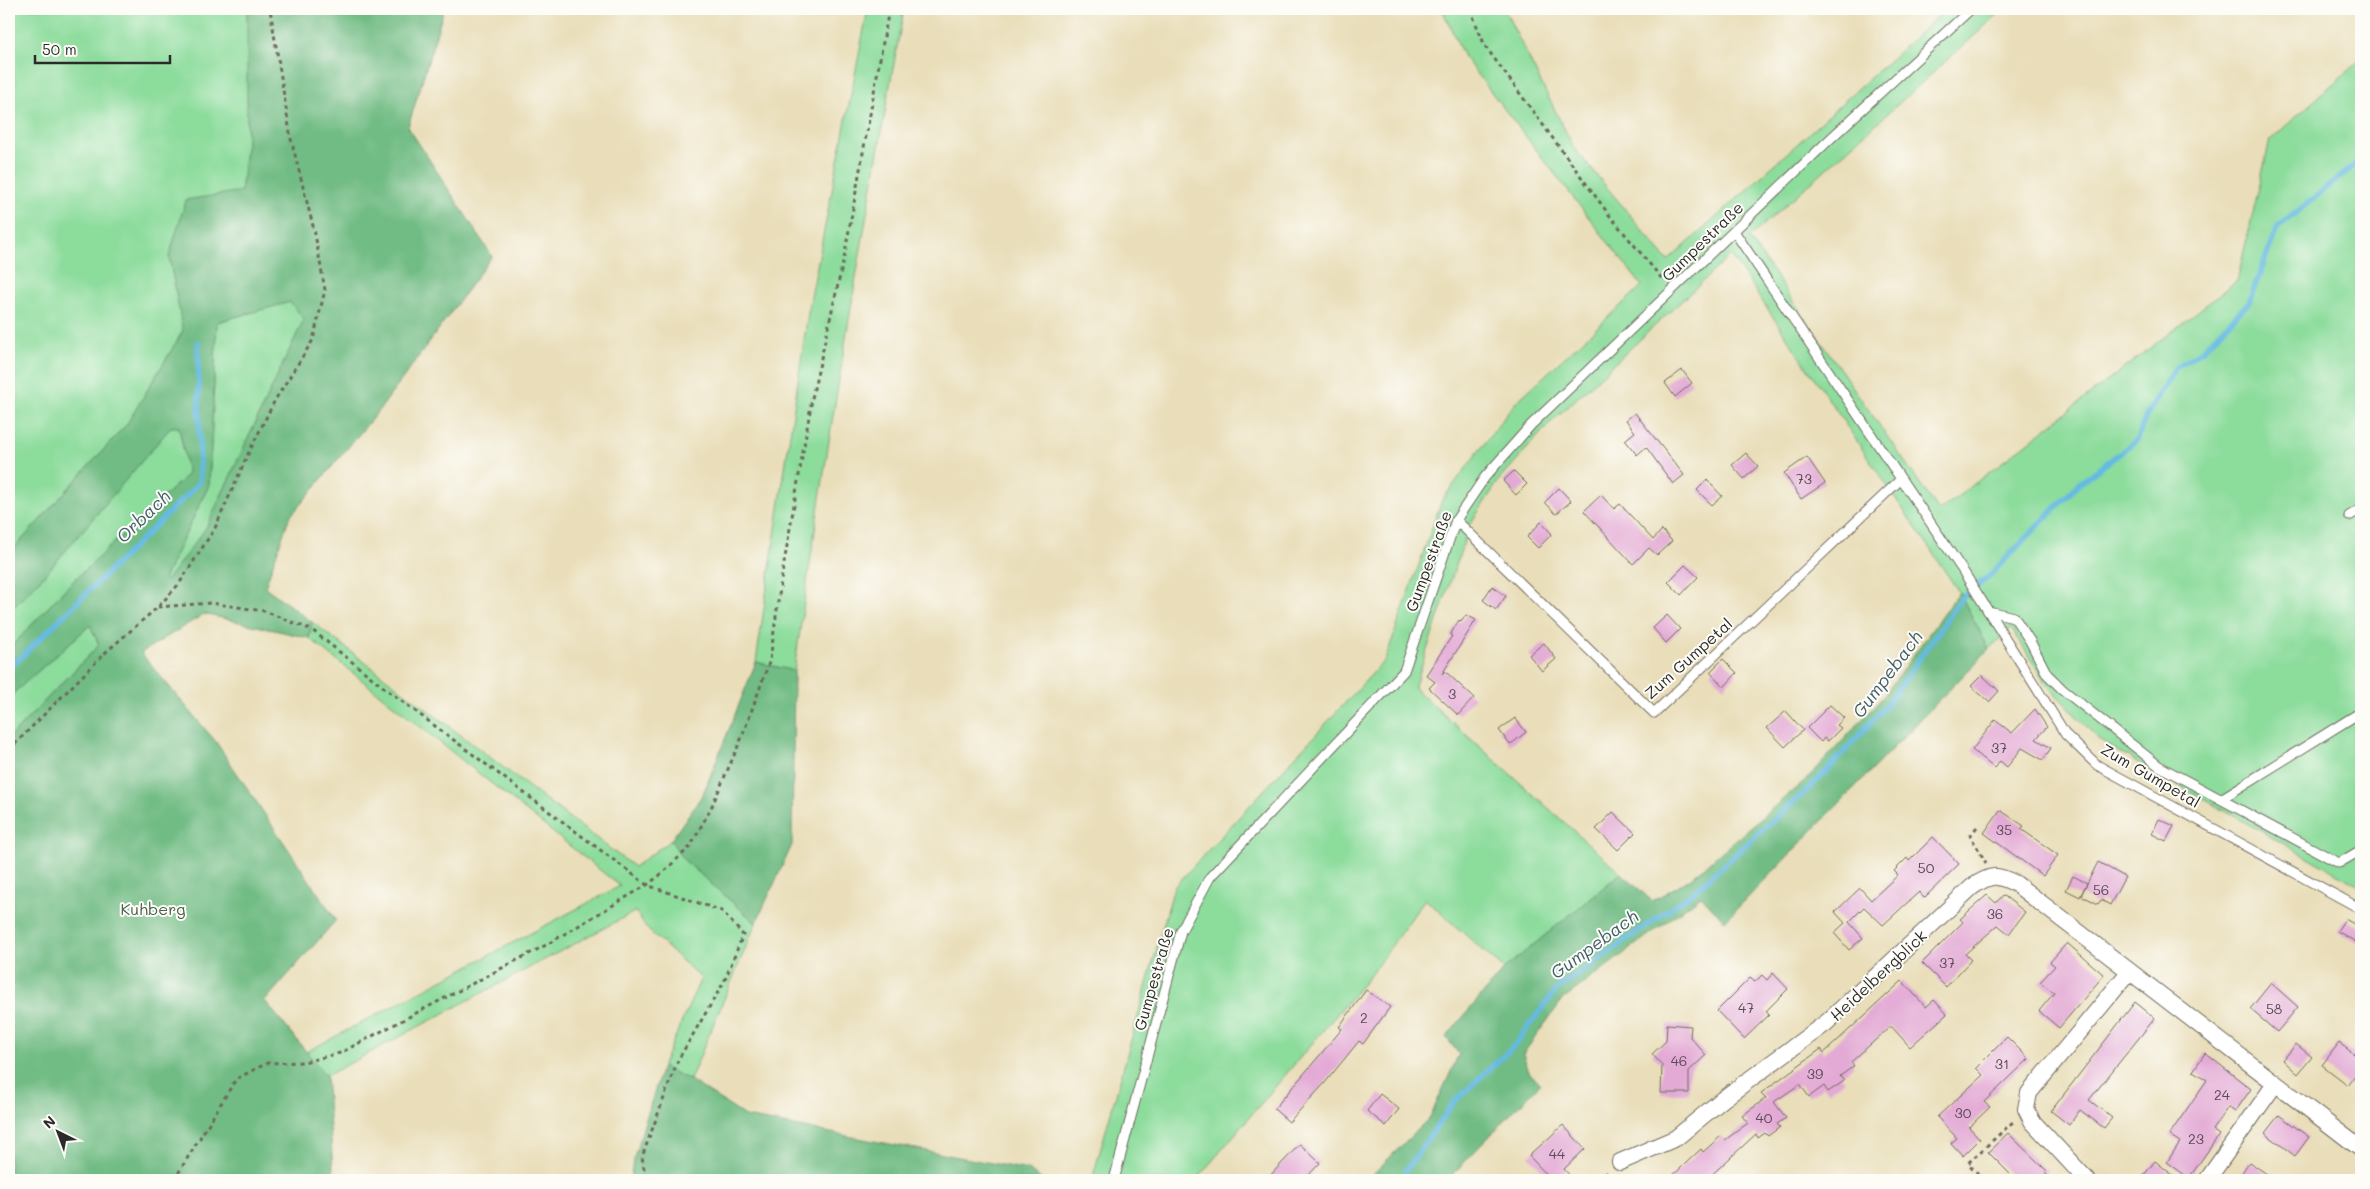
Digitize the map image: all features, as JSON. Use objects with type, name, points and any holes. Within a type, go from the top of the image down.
[{"type":"street","points":[[1993,877],[2000,876],[2016,884],[2361,1149]]},
{"type":"street","name":"Heidelbergblick","points":[[1620,1162],[1676,1138],[1723,1099],[1826,1023],[1972,887],[1985,878],[1993,877]]},
{"type":"street","points":[[2088,1180],[2032,1122],[2026,1110],[2028,1093],[2129,972]]},
{"type":"street","points":[[2208,1180],[2275,1084]]},
{"type":"lane","name":"Gumpestraße","points":[[1114,1180],[1181,931],[1210,877],[1404,672],[1456,520],[1485,477],[1531,425],[1830,139],[1971,9]]},
{"type":"lane","name":"Zum Gumpetal","points":[[1734,231],[1962,571],[2066,735],[2097,765],[2361,909]]},
{"type":"lane","name":"Zum Gumpetal","points":[[1456,520],[1654,713],[1900,480]]},
{"type":"lane","points":[[2349,516],[2361,509]]},
{"type":"lane","points":[[1987,609],[2014,617],[2030,641],[2047,674],[2062,689],[2159,766],[2339,863],[2361,850]]},
{"type":"lane","points":[[2221,799],[2361,712]]},
{"type":"path","points":[[9,750],[106,652],[158,607],[179,584],[215,528],[249,452],[276,400],[313,340],[324,290],[315,234],[290,140],[270,9]]},
{"type":"path","points":[[174,1180],[236,1080],[267,1063],[304,1062],[340,1053],[546,945],[647,885],[690,847],[711,808],[742,737],[770,660],[781,581],[814,393],[844,258],[889,9]]},
{"type":"path","points":[[1470,9],[1485,46],[1610,216],[1672,290]]},
{"type":"path","points":[[158,607],[211,603],[264,611],[312,630],[391,693],[647,885],[722,911],[743,935],[724,982],[678,1060],[642,1157],[646,1180]]},
{"type":"path","points":[[1977,827],[1970,835],[1993,877]]},
{"type":"path","points":[[1984,1180],[1968,1164],[2026,1110]]},
{"type":"green space","points":[[9,9],[247,9],[248,12],[247,142],[241,192],[169,256],[183,331],[127,424],[9,554]]},
{"type":"green space","name":"Kuhberg","points":[[247,9],[444,9],[408,127],[492,256],[381,408],[289,518],[265,587],[312,622],[309,638],[204,614],[141,653],[216,742],[336,920],[265,1001],[326,1076],[334,1180],[9,1180],[9,738],[99,645],[90,625],[9,697],[9,649],[71,583],[188,474],[179,427],[171,427],[49,570],[9,612],[9,554],[127,424],[183,331],[169,256],[186,200],[241,191],[247,142]],"holes":[[[290,302],[304,319],[206,528],[166,581],[164,579],[209,485],[217,322]]]},
{"type":"green space","points":[[868,9],[904,9],[846,339],[794,671],[756,662],[809,307]]},
{"type":"green space","points":[[1442,9],[1504,9],[1574,148],[1668,261],[1946,9],[2004,9],[1749,238],[1939,511],[2237,281],[2270,140],[2361,59],[2361,887],[2100,741],[2047,685],[2011,628],[1989,649],[1959,592],[1731,255],[1547,426],[1500,479],[1470,524],[1414,688],[1621,873],[1504,969],[1425,899],[1372,973],[1196,1180],[1092,1180],[1174,887],[1385,660],[1442,500],[1515,403],[1642,286],[1464,57]]},
{"type":"green space","points":[[290,302],[304,319],[206,528],[167,581],[164,579],[209,485],[217,322]]},
{"type":"green space","points":[[171,426],[179,427],[188,474],[71,583],[9,649],[9,612],[49,570]]},
{"type":"green space","points":[[1959,592],[1989,649],[1725,921],[1701,896],[1563,999],[1523,1054],[1529,1072],[1540,1084],[1447,1180],[1367,1180],[1430,1117],[1459,1054],[1446,1037],[1504,969],[1621,873],[1652,901],[1691,878],[1810,776],[1883,697]]},
{"type":"green space","points":[[312,622],[634,867],[671,840],[682,858],[756,923],[690,1080],[662,1067],[701,978],[645,927],[636,911],[326,1076],[306,1052],[620,886],[309,638]]},
{"type":"green space","points":[[90,625],[99,645],[9,738],[9,697]]},
{"type":"green space","points":[[756,662],[794,671],[792,845],[756,923],[682,858],[671,840],[703,794]]},
{"type":"green space","points":[[662,1067],[690,1080],[746,1117],[1028,1170],[1042,1180],[630,1180],[633,1161]]},
{"type":"building","points":[[1682,370],[1692,383],[1675,397],[1665,383]]},
{"type":"building","points":[[1635,413],[1684,475],[1673,484],[1646,447],[1637,455],[1625,440],[1635,432],[1626,420]]},
{"type":"building","points":[[1746,453],[1758,466],[1744,479],[1732,465]]},
{"type":"building","points":[[1807,457],[1825,483],[1801,499],[1784,473]]},
{"type":"building","points":[[1514,471],[1527,484],[1516,495],[1503,481]]},
{"type":"building","points":[[1707,480],[1722,496],[1712,505],[1697,490]]},
{"type":"building","points":[[1559,488],[1571,501],[1556,514],[1545,502]]},
{"type":"building","points":[[1601,495],[1614,509],[1620,504],[1653,540],[1662,530],[1672,541],[1657,555],[1649,548],[1633,564],[1584,511]]},
{"type":"building","points":[[1541,522],[1552,534],[1538,548],[1527,537]]},
{"type":"building","points":[[1685,565],[1698,577],[1681,595],[1668,582]]},
{"type":"building","points":[[1492,586],[1506,596],[1496,610],[1483,600]]},
{"type":"building","points":[[1466,615],[1476,620],[1442,674],[1445,671],[1474,698],[1458,715],[1429,688],[1435,682],[1426,675],[1452,636],[1450,635],[1459,620],[1461,622]]},
{"type":"building","points":[[1667,615],[1680,629],[1666,643],[1653,628]]},
{"type":"building","points":[[1544,643],[1556,659],[1542,671],[1529,655]]},
{"type":"building","points":[[1723,659],[1737,673],[1724,687],[1710,672]]},
{"type":"building","points":[[1982,675],[1999,691],[1989,702],[1971,686]]},
{"type":"building","points":[[1830,705],[1844,718],[1837,725],[1841,728],[1828,741],[1824,738],[1821,742],[1807,728]]},
{"type":"building","points":[[2035,709],[2047,727],[2036,739],[2051,748],[2043,760],[2022,748],[2007,767],[2000,761],[1994,768],[1972,750],[1995,720],[2012,733]]},
{"type":"building","points":[[1786,711],[1803,730],[1785,747],[1767,728]]},
{"type":"building","points":[[1515,718],[1526,732],[1510,745],[1499,730]]},
{"type":"building","points":[[2000,810],[2024,826],[2021,829],[2058,855],[2043,876],[1984,833]]},
{"type":"building","points":[[1613,812],[1635,833],[1618,850],[1596,829]]},
{"type":"building","points":[[2159,819],[2174,826],[2166,841],[2152,834]]},
{"type":"building","points":[[1933,837],[1959,864],[1924,898],[1919,892],[1883,925],[1864,907],[1849,922],[1863,938],[1849,950],[1834,933],[1845,923],[1835,912],[1860,888],[1871,900],[1898,875],[1894,871],[1907,858],[1909,861]]},
{"type":"building","points":[[2098,862],[2125,877],[2110,905],[2101,900],[2098,904],[2081,895]]},
{"type":"building","points":[[2073,876],[2087,883],[2080,897],[2066,890]]},
{"type":"building","points":[[1987,895],[1996,903],[2003,895],[2025,912],[2009,934],[1998,925],[1965,954],[1971,960],[1946,987],[1922,963],[1963,922],[1960,919]]},
{"type":"building","points":[[2345,919],[2361,928],[2361,945],[2337,931]]},
{"type":"building","points":[[2067,943],[2104,975],[2059,1028],[2039,1011],[2054,993],[2040,982],[2055,966],[2050,962]]},
{"type":"building","points":[[1773,973],[1788,989],[1766,1011],[1769,1015],[1744,1039],[1717,1011],[1750,978],[1755,982],[1762,975],[1767,980]]},
{"type":"building","points":[[1902,981],[1926,1007],[1934,1000],[1947,1014],[1910,1047],[1891,1026],[1851,1062],[1854,1066],[1840,1076],[1844,1081],[1828,1092],[1824,1086],[1809,1097],[1800,1084],[1774,1102],[1786,1118],[1777,1124],[1780,1127],[1768,1136],[1765,1133],[1758,1138],[1756,1134],[1706,1180],[1668,1180],[1701,1149],[1703,1152],[1721,1136],[1725,1140],[1748,1123],[1742,1116],[1766,1098],[1761,1093],[1821,1049],[1824,1053]]},
{"type":"building","points":[[2271,983],[2298,1007],[2277,1032],[2250,1009]]},
{"type":"building","points":[[1366,990],[1390,1007],[1363,1044],[1359,1041],[1324,1084],[1289,1122],[1274,1109],[1342,1029],[1339,1027]]},
{"type":"building","points":[[2135,1002],[2155,1018],[2089,1100],[2112,1118],[2104,1128],[2080,1110],[2069,1125],[2051,1111]]},
{"type":"building","points":[[1667,1024],[1691,1026],[1690,1037],[1706,1055],[1689,1071],[1689,1093],[1661,1093],[1662,1065],[1652,1054],[1666,1041]]},
{"type":"building","points":[[2007,1037],[2029,1059],[1984,1102],[1990,1107],[1969,1127],[1980,1139],[1963,1156],[1951,1143],[1957,1138],[1937,1117],[1983,1075],[1976,1068]]},
{"type":"building","points":[[2339,1043],[2361,1059],[2361,1067],[2348,1085],[2322,1065]]},
{"type":"building","points":[[2296,1044],[2312,1057],[2298,1074],[2283,1060]]},
{"type":"building","points":[[2205,1053],[2251,1089],[2235,1112],[2228,1107],[2212,1130],[2219,1135],[2189,1178],[2167,1162],[2180,1142],[2169,1135],[2207,1080],[2193,1071]]},
{"type":"building","points":[[1380,1094],[1399,1109],[1386,1126],[1367,1111]]},
{"type":"building","points":[[2279,1115],[2309,1137],[2295,1156],[2265,1133]]},
{"type":"building","points":[[1563,1125],[1585,1149],[1564,1169],[1574,1180],[1552,1180],[1529,1156]]},
{"type":"building","points":[[2008,1133],[2047,1171],[2045,1173],[2052,1180],[2016,1180],[1988,1152]]},
{"type":"building","points":[[1300,1144],[1320,1163],[1304,1180],[1266,1180]]},
{"type":"building","points":[[2155,1161],[2179,1180],[2140,1180]]},
{"type":"building","points":[[2249,1162],[2276,1180],[2237,1180]]},
{"type":"waterway","name":"Gumpebach","points":[[1399,1180],[1454,1102],[1513,1047],[1556,990],[1695,891],[1819,779],[1886,706],[1962,598],[1987,578],[2080,483],[2136,441],[2147,414],[2176,367],[2203,350],[2249,302],[2277,228],[2361,160]]},
{"type":"waterway","name":"Orbach","points":[[9,669],[200,482],[198,342]]}]
